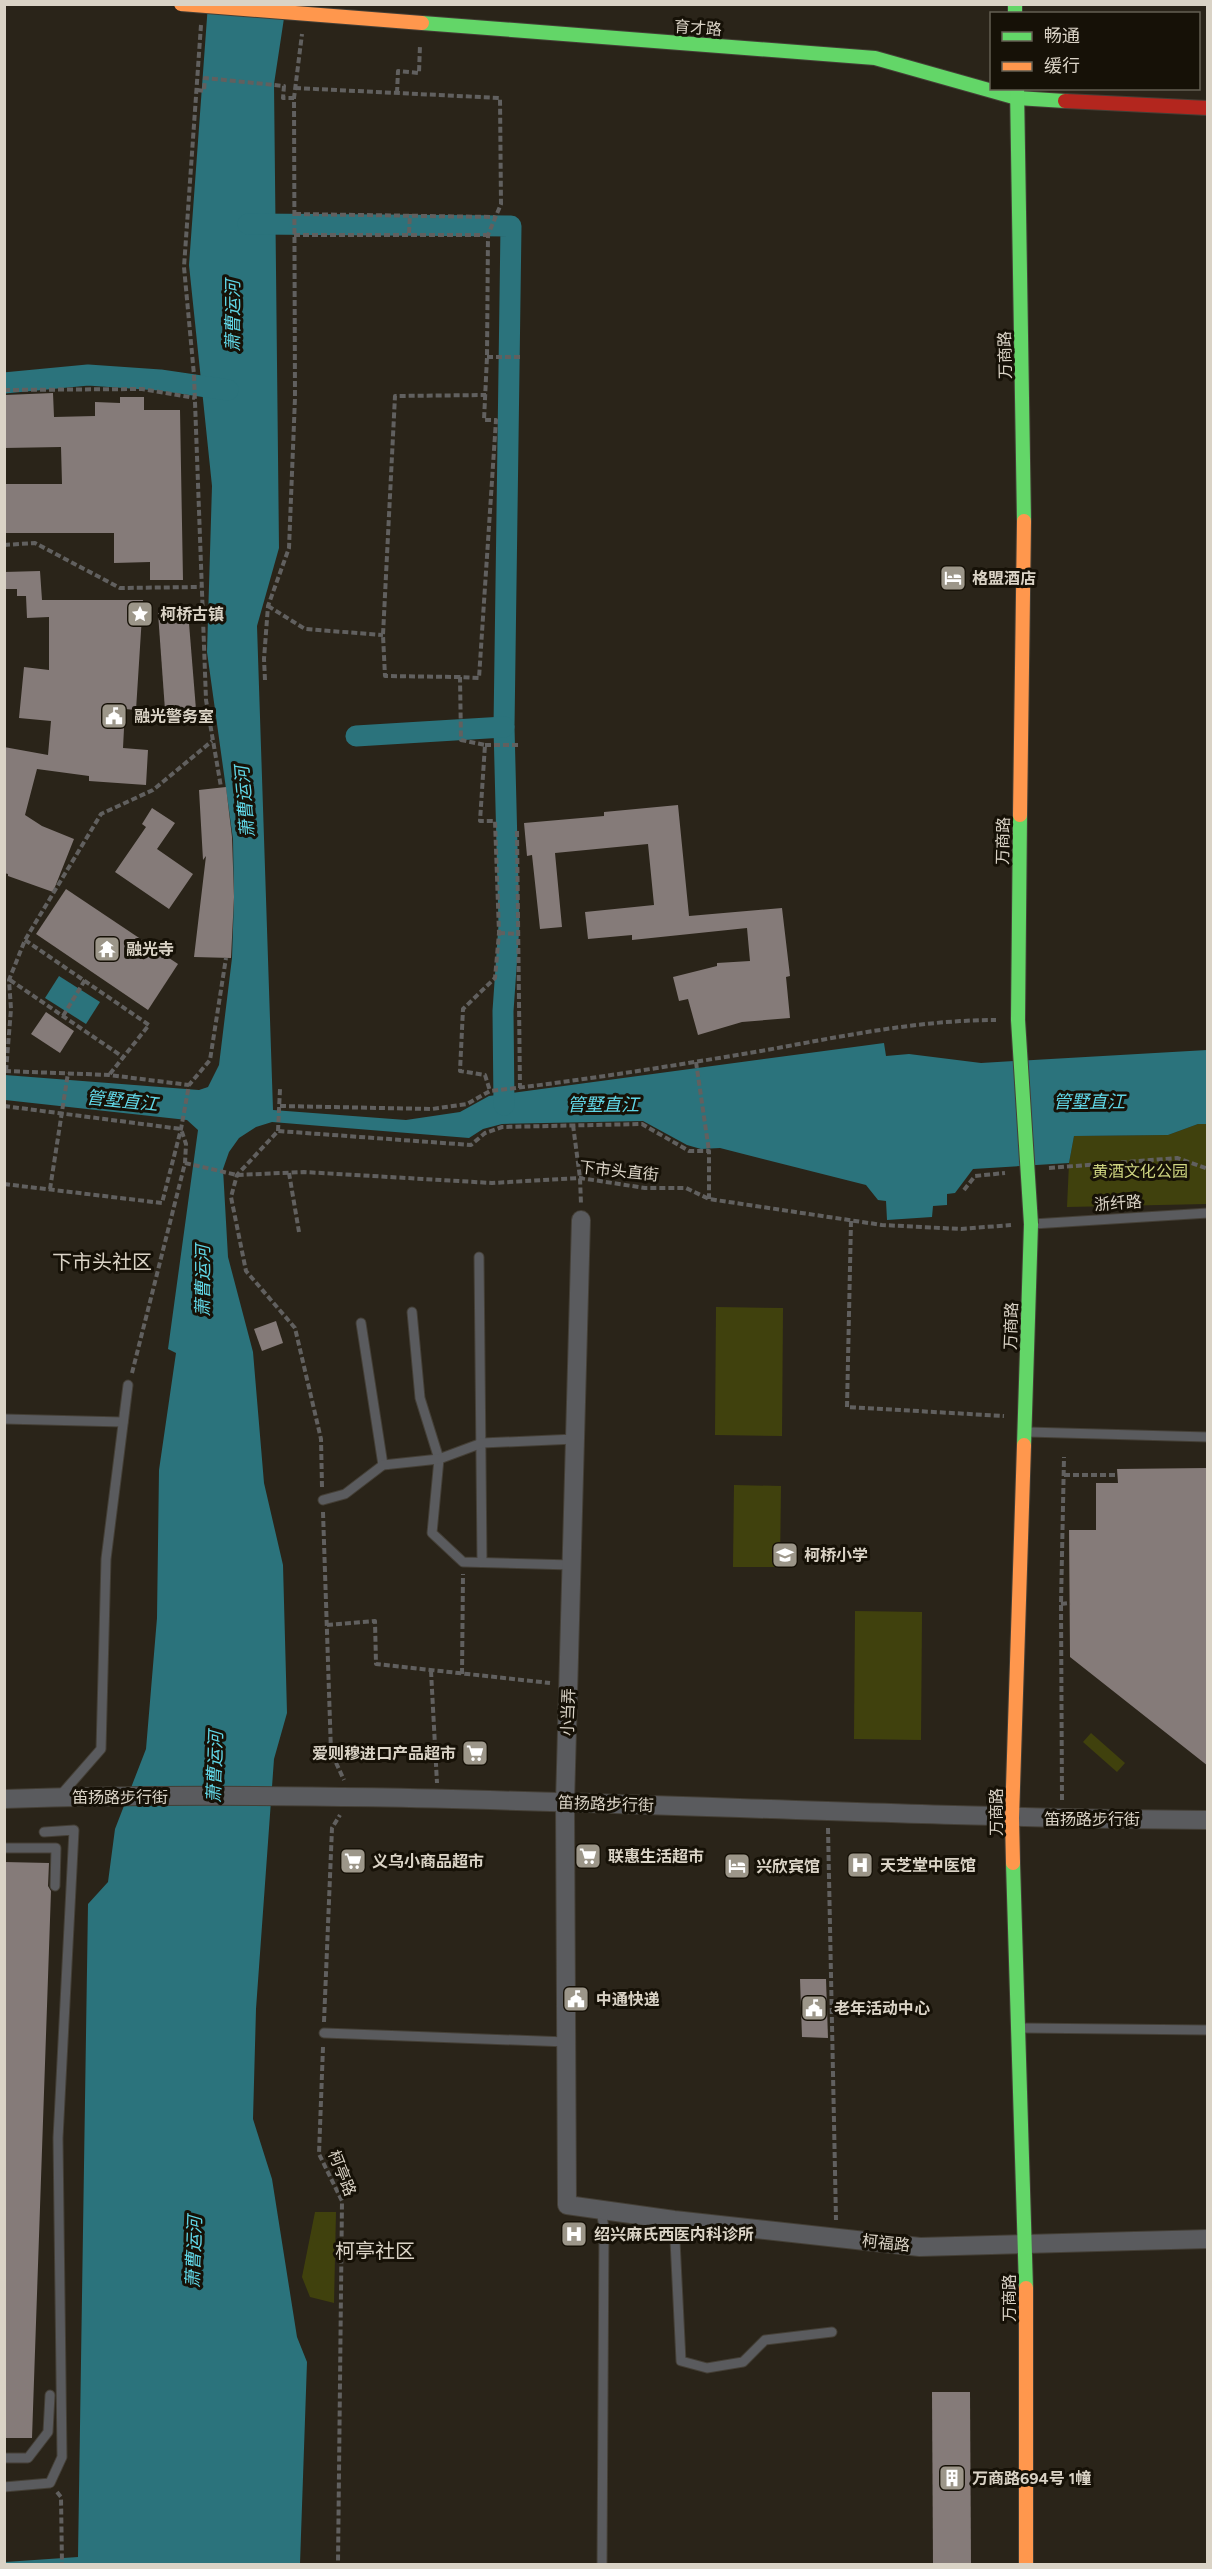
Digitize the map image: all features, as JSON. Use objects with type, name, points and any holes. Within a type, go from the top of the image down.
[{"type":"street","name":"育才路","points":[[181,4],[875,58],[990,86]]},
{"type":"street","name":"育才路","points":[[1017,93],[1208,108]]},
{"type":"street","name":"万商路","points":[[1017,93],[1024,522],[1018,1020],[1031,1224],[1012,1818],[1026,2244],[1026,2565]]},
{"type":"street","name":"小当弄","points":[[567,2205],[565,1803],[581,1220]]},
{"type":"street","name":"笛扬路步行街","points":[[4,1798],[352,1796],[1012,1818],[1208,1820]]},
{"type":"street","name":"柯福路","points":[[567,2205],[674,2220],[920,2247],[1208,2240]]},
{"type":"lane","name":"浙纤路","points":[[1031,1224],[1208,1213]]},
{"type":"lane","points":[[479,1257],[482,1562]]},
{"type":"lane","points":[[412,1312],[420,1398],[439,1459],[432,1533],[463,1562],[572,1564]]},
{"type":"lane","points":[[361,1323],[383,1465]]},
{"type":"lane","points":[[59,1797],[101,1749],[106,1559],[128,1385]]},
{"type":"lane","points":[[4,1419],[123,1422]]},
{"type":"lane","points":[[1024,1432],[1208,1437]]},
{"type":"lane","points":[[323,1500],[345,1494],[383,1465],[439,1459],[482,1443],[576,1439]]},
{"type":"lane","points":[[4,2487],[50,2483],[62,2457],[58,2138],[74,1830],[44,1832]]},
{"type":"lane","points":[[4,1848],[56,1848],[55,1886]]},
{"type":"lane","points":[[1019,2028],[1208,2030]]},
{"type":"lane","points":[[324,2033],[567,2042]]},
{"type":"lane","points":[[602,2210],[604,2228],[602,2565]]},
{"type":"lane","points":[[674,2220],[681,2361],[707,2368],[743,2362],[765,2340],[832,2332]]},
{"type":"lane","points":[[4,2458],[28,2458],[48,2432],[50,2395]]},
{"type":"path","points":[[202,15],[184,267],[194,375],[200,587],[206,700],[221,787]]},
{"type":"path","points":[[397,93],[398,71],[419,73],[422,23]]},
{"type":"path","points":[[265,680],[264,659],[268,606],[289,548],[295,398],[294,98],[303,25]]},
{"type":"path","points":[[197,90],[204,91],[206,78],[284,86],[282,98],[294,98]]},
{"type":"path","points":[[295,88],[500,98],[501,204],[494,216],[488,235],[487,357],[486,395],[484,420],[496,420],[479,678],[385,676],[383,635],[395,396],[486,395]]},
{"type":"path","points":[[295,214],[494,216]]},
{"type":"path","points":[[409,233],[410,214]]},
{"type":"path","points":[[294,235],[409,233],[488,235]]},
{"type":"path","points":[[487,357],[520,357]]},
{"type":"path","points":[[4,390],[142,390],[195,398]]},
{"type":"path","points":[[4,544],[35,543],[120,588],[200,587]]},
{"type":"path","points":[[268,606],[305,628],[383,635]]},
{"type":"path","points":[[460,677],[461,740],[485,746],[519,745]]},
{"type":"path","points":[[189,1085],[109,1075],[5,1071],[11,1009],[9,980],[25,940],[101,814],[153,790],[212,741]]},
{"type":"path","points":[[485,746],[480,821],[495,821],[499,933],[495,978],[463,1009],[460,1071],[485,1075],[490,1091]]},
{"type":"path","points":[[517,831],[520,1088]]},
{"type":"path","points":[[499,933],[520,934]]},
{"type":"path","points":[[25,940],[148,1025],[109,1075]]},
{"type":"path","points":[[4,1184],[162,1203],[181,1129],[189,1085],[210,1060],[226,958]]},
{"type":"path","points":[[9,980],[123,1057]]},
{"type":"path","points":[[63,1016],[85,980]]},
{"type":"path","points":[[4,1008],[11,1009]]},
{"type":"path","points":[[280,1106],[432,1109],[467,1104],[490,1091],[696,1062],[886,1029],[958,1020],[1018,1020]]},
{"type":"path","points":[[696,1062],[709,1151],[709,1199]]},
{"type":"path","points":[[50,1189],[68,1072]]},
{"type":"path","points":[[279,1089],[278,1131],[237,1175],[231,1197],[246,1270],[294,1328],[321,1439],[331,1752],[352,1796]]},
{"type":"path","points":[[4,1106],[181,1129]]},
{"type":"path","points":[[278,1131],[471,1145],[485,1133],[502,1127],[642,1124],[689,1151],[709,1151]]},
{"type":"path","points":[[573,1125],[580,1178],[581,1220]]},
{"type":"path","points":[[128,1385],[185,1163],[186,1144],[181,1129]]},
{"type":"path","points":[[1044,1168],[1177,1158],[1208,1169]]},
{"type":"path","name":"下市头直街","points":[[185,1163],[237,1175],[290,1173],[492,1183],[580,1178],[645,1188],[686,1188],[709,1199],[882,1226],[961,1229],[1031,1224]]},
{"type":"path","points":[[964,1190],[975,1176],[1010,1172]]},
{"type":"path","points":[[290,1173],[299,1232]]},
{"type":"path","points":[[851,1221],[847,1407],[1025,1417]]},
{"type":"path","points":[[1062,1819],[1061,1604],[1064,1457]]},
{"type":"path","points":[[1064,1475],[1117,1475]]},
{"type":"path","points":[[462,1674],[463,1562]]},
{"type":"path","points":[[1061,1604],[1070,1603]]},
{"type":"path","points":[[327,1625],[375,1621],[376,1664],[569,1685]]},
{"type":"path","points":[[431,1671],[438,1798]]},
{"type":"path","name":"柯亭路","points":[[338,2565],[342,2201],[319,2154],[332,1828],[352,1796]]},
{"type":"path","points":[[828,1812],[837,2238]]},
{"type":"path","points":[[50,2483],[61,2497],[62,2565]]},
{"type":"green space","name":"黄酒文化公园","points":[[1198,1124],[1207,1124],[1207,1204],[1067,1207],[1069,1163],[1074,1136],[1168,1135]]},
{"type":"green space","points":[[716,1307],[783,1308],[782,1436],[715,1435]]},
{"type":"green space","points":[[734,1485],[781,1486],[780,1567],[733,1567]]},
{"type":"green space","points":[[855,1611],[922,1612],[921,1740],[854,1739]]},
{"type":"green space","points":[[1091,1733],[1125,1763],[1117,1772],[1083,1742]]},
{"type":"green space","points":[[315,2212],[336,2212],[334,2303],[310,2297],[302,2277]]},
{"type":"water","points":[[208,4],[286,5],[274,84],[279,548],[257,626],[273,1110],[406,1120],[460,1112],[489,1096],[884,1043],[886,1056],[909,1054],[981,1063],[1207,1050],[1207,1124],[1198,1124],[1168,1135],[1074,1136],[1069,1163],[973,1169],[955,1193],[947,1194],[947,1205],[933,1206],[932,1217],[887,1220],[886,1201],[878,1200],[866,1185],[720,1148],[701,1149],[687,1145],[643,1121],[502,1124],[483,1129],[469,1138],[272,1122],[256,1127],[239,1138],[229,1152],[223,1169],[228,1257],[253,1352],[264,1483],[283,1565],[287,1713],[274,1759],[256,2009],[253,2119],[272,2179],[297,2337],[307,2362],[300,2564],[5,2564],[5,2562],[78,2557],[88,1904],[108,1882],[115,1829],[146,1749],[157,1618],[159,1470],[176,1353],[168,1349],[198,1130],[187,1120],[5,1100],[5,1075],[199,1090],[208,1087],[219,1065],[232,958],[233,839],[207,652],[212,486],[189,265]]},
{"type":"water","points":[[59,976],[100,1002],[86,1024],[45,998]]},
{"type":"building","points":[[53,393],[54,417],[95,416],[95,402],[120,403],[120,397],[144,397],[144,410],[180,410],[183,580],[150,580],[150,562],[114,563],[114,533],[4,533],[4,484],[62,484],[61,447],[4,448],[5,395]]},
{"type":"building","points":[[40,571],[42,600],[143,600],[136,710],[125,709],[123,748],[148,750],[146,785],[89,781],[89,776],[37,769],[25,815],[42,826],[74,839],[53,892],[4,873],[4,747],[48,755],[51,721],[19,718],[24,667],[49,670],[49,617],[27,618],[26,596],[17,596],[17,589],[4,589],[4,572]]},
{"type":"building","points":[[188,611],[197,722],[166,724],[158,613]]},
{"type":"building","points":[[226,787],[232,837],[234,897],[231,958],[194,957],[206,856],[203,860],[199,790]]},
{"type":"building","points":[[678,805],[689,916],[782,908],[790,976],[786,977],[790,1018],[742,1022],[698,1035],[688,999],[679,1001],[673,977],[717,966],[717,963],[750,961],[747,928],[632,940],[632,935],[588,939],[585,912],[654,905],[648,844],[555,853],[562,927],[540,929],[532,855],[527,856],[524,823],[604,816],[604,812]]},
{"type":"building","points":[[152,808],[175,823],[157,849],[193,874],[169,909],[115,872],[146,827],[142,824]]},
{"type":"building","name":"融光寺","points":[[66,889],[178,964],[148,1010],[36,934]]},
{"type":"building","points":[[46,1012],[74,1031],[60,1053],[31,1034]]},
{"type":"building","points":[[276,1321],[283,1343],[262,1351],[254,1329]]},
{"type":"building","points":[[1208,1468],[1208,1766],[1070,1657],[1069,1530],[1096,1530],[1096,1483],[1118,1483],[1117,1469]]},
{"type":"building","points":[[4,1862],[49,1863],[48,1886],[51,1891],[32,2438],[4,2438]]},
{"type":"building","name":"老年活动中心","points":[[800,1979],[826,1979],[828,2038],[802,2037]]},
{"type":"building","name":"万商路694号 1幢","points":[[932,2392],[970,2392],[971,2565],[933,2565]]},
{"type":"waterway","points":[[248,224],[511,226],[504,727],[509,925],[503,1011],[504,1105]]},
{"type":"waterway","points":[[4,383],[88,375],[160,380],[228,390]]},
{"type":"waterway","points":[[356,736],[504,727]]},
{"type":"traffic: fast","points":[[1015,4],[1015,12]]},
{"type":"traffic: fast","points":[[422,23],[875,58],[1017,98],[1065,101]]},
{"type":"traffic: fast","points":[[1017,90],[1024,521]]},
{"type":"traffic: fast","points":[[1018,1020],[1020,815]]},
{"type":"traffic: fast","points":[[1018,1020],[1031,1224]]},
{"type":"traffic: fast","points":[[1024,1445],[1031,1224]]},
{"type":"traffic: fast","points":[[1013,1863],[1026,2288]]},
{"type":"traffic: slow","points":[[181,4],[422,23]]},
{"type":"traffic: slow","points":[[1020,815],[1024,521]]},
{"type":"traffic: slow","points":[[1013,1863],[1012,1818],[1024,1445]]},
{"type":"traffic: slow","points":[[1026,2288],[1026,2564]]},
{"type":"traffic: jam","points":[[1065,101],[1208,108]]},
{"type":"place","name":"格盟酒店","points":[[953,578]]},
{"type":"place","name":"柯桥古镇","points":[[140,614]]},
{"type":"place","name":"融光警务室","points":[[114,716]]},
{"type":"place","name":"融光寺","points":[[107,949]]},
{"type":"place","name":"柯桥小学","points":[[785,1555]]},
{"type":"place","name":"爱则穆进口产品超市","points":[[475,1753]]},
{"type":"place","name":"联惠生活超市","points":[[588,1856]]},
{"type":"place","name":"义乌小商品超市","points":[[353,1861]]},
{"type":"place","name":"天芝堂中医馆","points":[[860,1865]]},
{"type":"place","name":"兴欣宾馆","points":[[737,1866]]},
{"type":"place","name":"中通快递","points":[[576,1999]]},
{"type":"place","name":"老年活动中心","points":[[814,2008]]},
{"type":"place","name":"绍兴麻氏西医内科诊所","points":[[574,2234]]},
{"type":"place","name":"万商路694号 1幢","points":[[952,2478]]},
{"type":"district","name":"下市头社区","points":[[102,1262]]},
{"type":"district","name":"柯亭社区","points":[[375,2251]]},
{"type":"water label","name":"萧曹运河","points":[[233,316]]},
{"type":"water label","name":"萧曹运河","points":[[245,802]]},
{"type":"water label","name":"管墅直江","points":[[122,1101]]},
{"type":"water label","name":"管墅直江","points":[[1089,1102]]},
{"type":"water label","name":"管墅直江","points":[[603,1105]]},
{"type":"water label","name":"萧曹运河","points":[[203,1281]]},
{"type":"water label","name":"萧曹运河","points":[[215,1767]]},
{"type":"water label","name":"萧曹运河","points":[[194,2252]]}]
